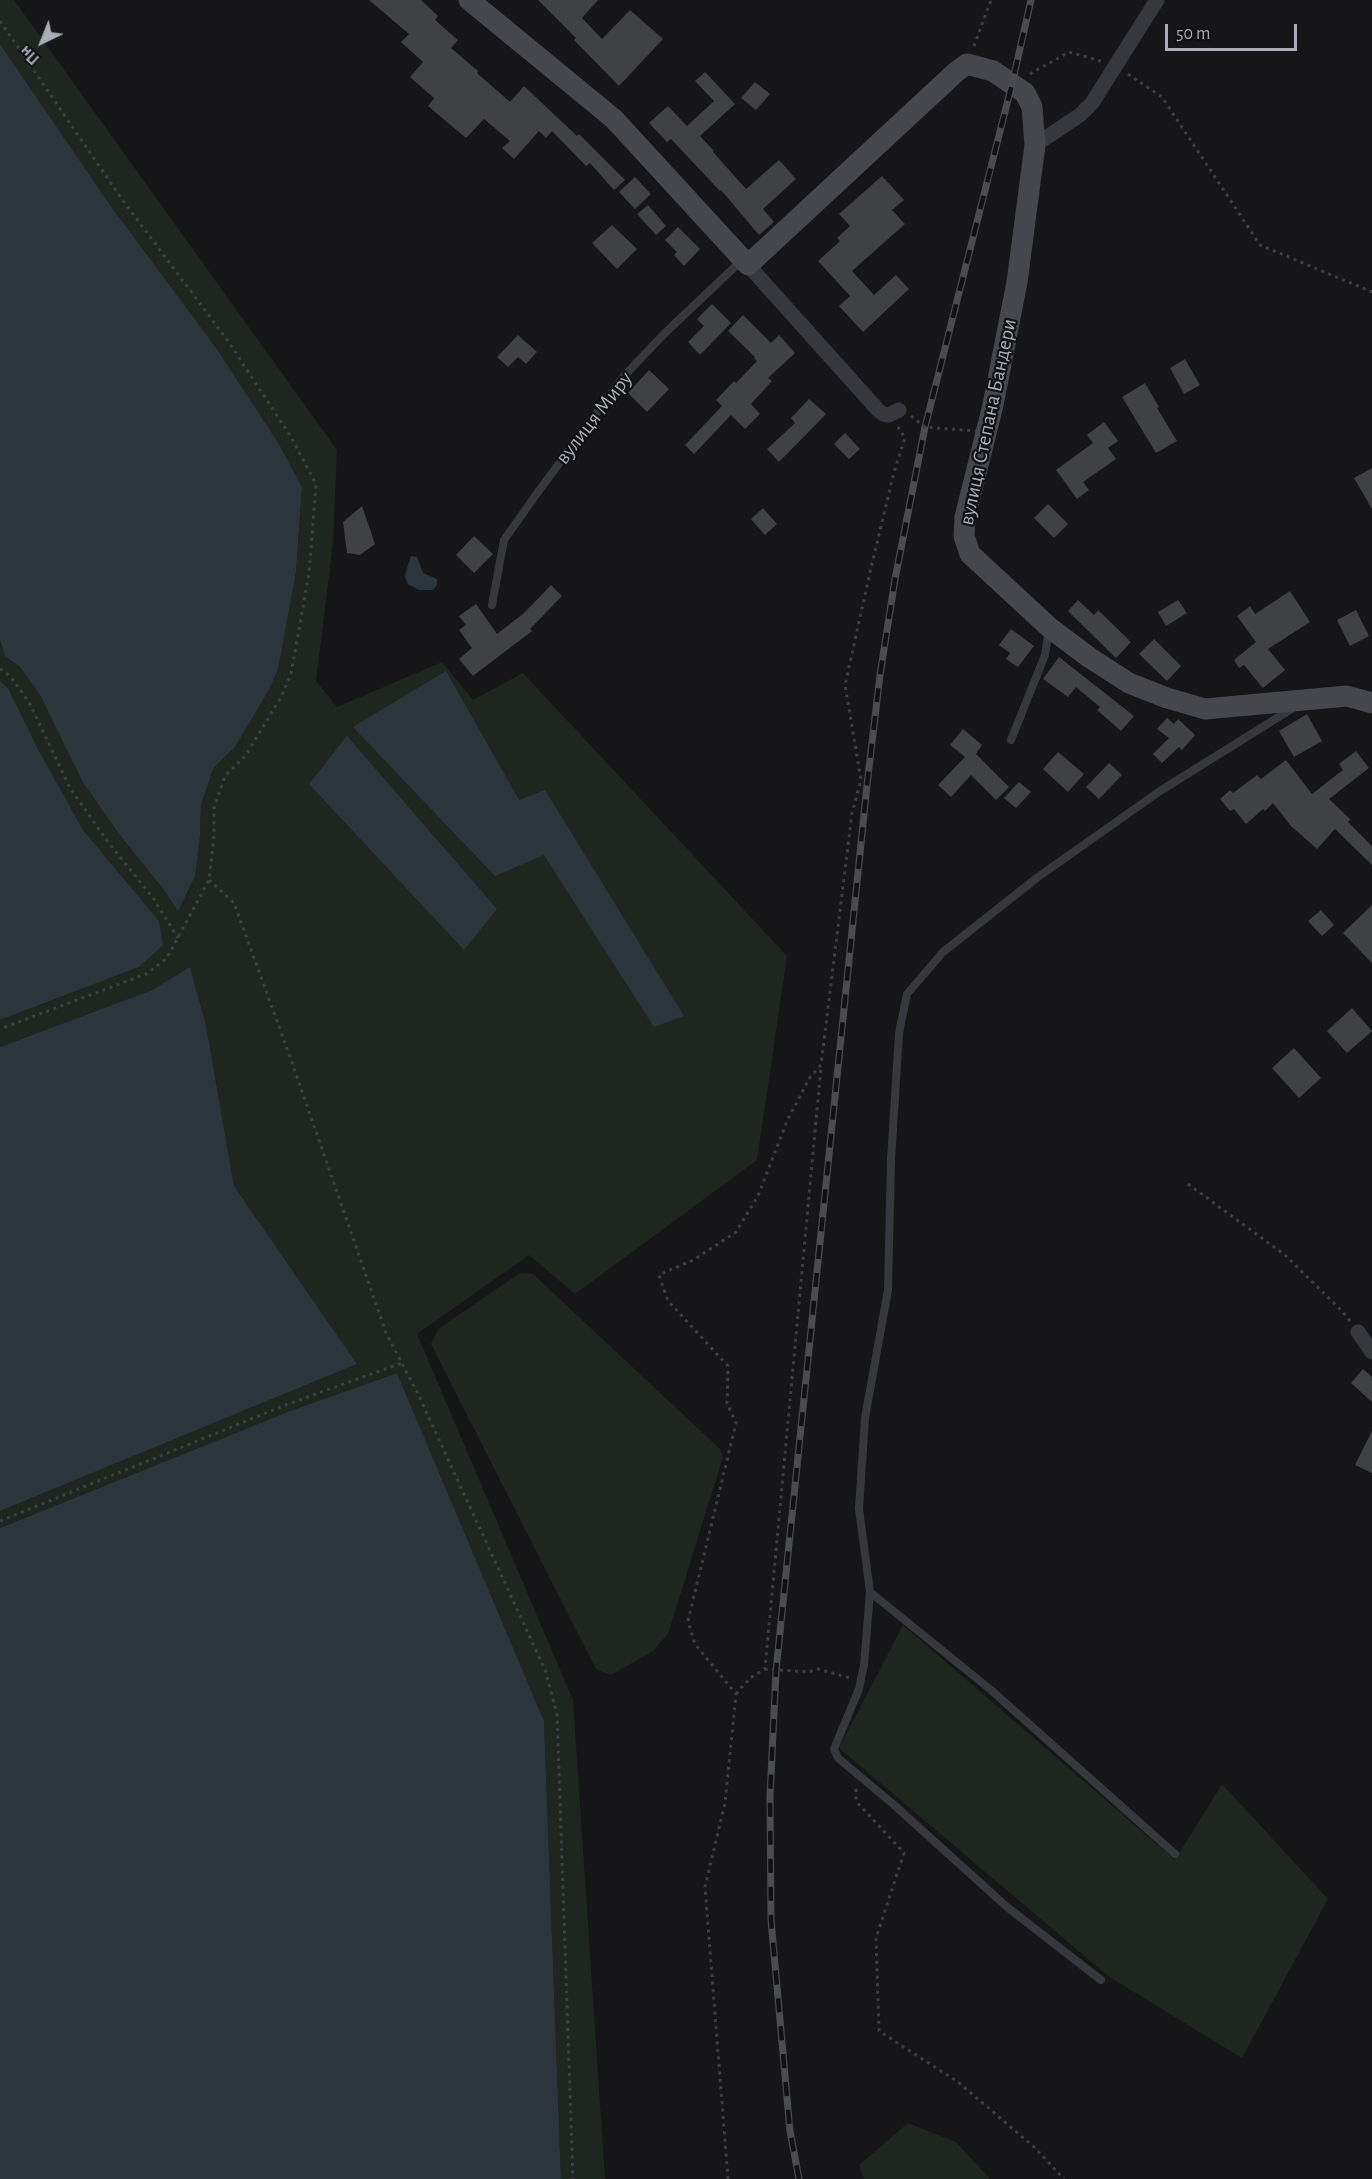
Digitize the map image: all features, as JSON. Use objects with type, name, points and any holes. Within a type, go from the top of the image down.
[{"type":"street","points":[[469,0],[614,119],[878,410],[883,414],[900,414]]},
{"type":"street","points":[[1035,145],[1080,115],[1092,103],[1157,0]]},
{"type":"street","name":"вулиця Миру","points":[[746,262],[967,64]]},
{"type":"street","name":"вулиця Степана Бандери","points":[[967,64],[993,71],[1025,93],[1032,107],[1035,145],[1017,282],[993,405],[965,517],[964,536],[970,554],[1050,628],[1129,683],[1177,701],[1205,709],[1347,696],[1371,700]]},
{"type":"street","points":[[1358,1332],[1372,1352]]},
{"type":"lane","name":"вулиця Миру","points":[[492,605],[504,540],[537,492],[624,376],[665,333],[746,262]]},
{"type":"lane","points":[[1011,740],[1045,655],[1050,628]]},
{"type":"lane","points":[[1101,1980],[1007,1907],[838,1758],[834,1749],[861,1682],[870,1592],[859,1509],[865,1418],[888,1290],[891,1160],[898,1045],[907,994],[943,952],[1038,877],[1160,791],[1307,699]]},
{"type":"lane","points":[[870,1592],[991,1690],[1175,1854]]},
{"type":"path","points":[[967,64],[991,0]]},
{"type":"path","points":[[0,1029],[146,974],[166,959],[209,880],[214,836],[214,808],[225,776],[246,755],[281,697],[291,674],[309,573],[316,484],[291,437],[228,341],[121,198],[1,24]]},
{"type":"path","points":[[1012,84],[1069,52],[1117,66],[1162,97],[1260,245],[1372,292]]},
{"type":"path","points":[[900,414],[925,428],[976,431]]},
{"type":"path","points":[[765,1669],[821,1065],[852,813],[861,780],[845,685],[894,472],[905,438],[900,414]]},
{"type":"path","points":[[0,669],[10,676],[29,702],[70,788],[108,842],[153,898],[178,938]]},
{"type":"path","points":[[209,880],[234,903],[386,1333],[545,1670],[557,1714],[573,2179]]},
{"type":"path","points":[[736,1694],[695,1644],[688,1621],[736,1423],[727,1403],[728,1366],[668,1302],[659,1275],[695,1259],[736,1232],[758,1196],[787,1122],[810,1077],[821,1065]]},
{"type":"path","points":[[1188,1184],[1284,1255],[1343,1312],[1358,1332]]},
{"type":"path","points":[[0,1521],[288,1404],[402,1363]]},
{"type":"path","points":[[728,2179],[705,1887],[726,1803],[736,1694],[750,1678],[765,1669],[808,1672],[818,1669],[861,1682]]},
{"type":"path","points":[[856,1773],[856,1801],[904,1853],[876,1938],[879,2031],[958,2082],[1034,2147],[1064,2179]]},
{"type":"shaded area","points":[[0,0],[14,0],[337,450],[333,543],[316,681],[337,707],[442,662],[473,700],[523,673],[787,956],[757,1160],[575,1294],[529,1255],[417,1334],[573,1700],[605,2179],[561,2179],[544,1721],[397,1373],[290,1411],[0,1528],[0,1511],[357,1364],[234,1186],[206,1025],[190,967],[152,990],[0,1047],[0,1020],[139,967],[159,921],[83,830],[38,749],[8,688],[0,681],[0,640],[5,656],[20,667],[40,695],[82,781],[119,834],[178,910],[200,835],[201,805],[213,769],[235,747],[269,690],[278,670],[296,572],[302,487],[279,444],[217,349],[110,205],[0,44]]},
{"type":"shaded area","points":[[0,44],[110,205],[217,349],[279,444],[302,487],[296,572],[278,670],[269,690],[235,747],[213,769],[201,805],[195,876],[178,911],[82,781],[40,695],[20,667],[5,656],[0,640]]},
{"type":"shaded area","points":[[411,556],[417,557],[423,573],[437,579],[437,585],[433,590],[419,590],[408,584],[405,577]]},
{"type":"shaded area","points":[[446,671],[519,800],[545,790],[684,1016],[654,1027],[544,855],[495,876],[353,727]]},
{"type":"shaded area","points":[[0,681],[8,688],[38,749],[83,830],[159,921],[163,945],[139,967],[0,1020]]},
{"type":"shaded area","points":[[347,736],[497,909],[464,950],[309,784]]},
{"type":"shaded area","points":[[190,967],[206,1025],[234,1186],[357,1364],[0,1511],[0,1047],[152,990]]},
{"type":"shaded area","points":[[520,1273],[533,1274],[720,1449],[723,1457],[668,1634],[653,1651],[611,1675],[596,1669],[431,1344],[438,1329]]},
{"type":"shaded area","points":[[397,1373],[544,1721],[561,2179],[0,2179],[0,1528],[290,1411]]},
{"type":"shaded area","points":[[903,1625],[1175,1860],[1222,1784],[1328,1899],[1242,2058],[1108,1976],[839,1748]]},
{"type":"shaded area","points":[[908,2123],[956,2142],[990,2179],[864,2179],[859,2165]]},
{"type":"building","points":[[369,0],[421,0],[438,16],[435,20],[458,40],[451,48],[478,71],[477,73],[510,102],[524,86],[577,136],[579,134],[625,180],[614,190],[590,163],[586,166],[552,131],[546,138],[539,131],[514,159],[502,148],[510,141],[484,119],[466,138],[428,106],[434,98],[410,77],[423,62],[401,42],[409,34]]},
{"type":"building","points":[[538,0],[598,0],[582,18],[602,39],[630,10],[663,39],[619,86]]},
{"type":"building","points":[[705,72],[735,104],[700,136],[713,152],[746,189],[779,160],[796,179],[763,209],[774,222],[759,235],[721,190],[671,139],[667,142],[649,123],[668,106],[687,126],[714,101],[695,81]]},
{"type":"building","points":[[755,82],[770,94],[756,110],[741,98]]},
{"type":"building","points":[[882,176],[904,200],[892,210],[905,224],[852,271],[874,295],[896,275],[909,289],[863,332],[839,306],[850,296],[818,261],[840,241],[837,238],[850,226],[839,214]]},
{"type":"building","points":[[635,177],[651,194],[635,209],[619,192]]},
{"type":"building","points":[[648,205],[666,226],[656,235],[637,214]]},
{"type":"building","points":[[612,225],[637,249],[617,269],[592,243]]},
{"type":"building","points":[[678,227],[700,249],[684,266],[674,255],[677,252],[665,240]]},
{"type":"building","points":[[712,304],[731,323],[700,355],[688,342],[704,326],[697,319]]},
{"type":"building","points":[[743,315],[771,343],[779,335],[795,353],[768,378],[772,381],[751,404],[760,414],[745,429],[731,415],[694,454],[685,445],[722,406],[716,400],[757,361],[728,331]]},
{"type":"building","points":[[518,335],[537,352],[526,364],[518,357],[508,367],[497,357]]},
{"type":"building","points":[[1185,359],[1200,385],[1184,394],[1170,368]]},
{"type":"building","points":[[649,370],[669,389],[647,412],[628,393]]},
{"type":"building","points":[[1145,383],[1177,441],[1156,453],[1122,397]]},
{"type":"building","points":[[809,399],[826,414],[779,462],[767,449],[795,423],[791,418]]},
{"type":"building","points":[[1104,422],[1118,441],[1108,448],[1116,459],[1083,482],[1089,490],[1077,499],[1056,470],[1093,443],[1087,435]]},
{"type":"building","points":[[845,433],[860,449],[849,459],[834,444]]},
{"type":"building","points":[[1372,468],[1372,509],[1354,478]]},
{"type":"building","points":[[1048,504],[1068,524],[1054,538],[1034,518]]},
{"type":"building","points":[[362,506],[375,544],[360,555],[347,553],[343,522]]},
{"type":"building","points":[[763,508],[777,524],[765,535],[751,519]]},
{"type":"building","points":[[474,536],[493,554],[474,573],[456,555]]},
{"type":"building","points":[[551,585],[562,596],[530,629],[532,631],[473,676],[459,659],[472,648],[459,630],[466,625],[459,616],[476,604],[497,634],[523,614]]},
{"type":"building","points":[[1290,591],[1310,622],[1268,649],[1285,670],[1263,688],[1244,665],[1239,668],[1234,660],[1256,642],[1237,616],[1250,606],[1255,614]]},
{"type":"building","points":[[1078,600],[1094,615],[1098,610],[1131,642],[1116,658],[1068,611]]},
{"type":"building","points":[[1178,600],[1187,613],[1166,626],[1158,612]]},
{"type":"building","points":[[1356,610],[1369,636],[1350,646],[1337,620]]},
{"type":"building","points":[[1011,629],[1034,646],[1018,667],[1006,659],[1010,653],[999,645]]},
{"type":"building","points":[[1154,639],[1181,666],[1167,681],[1139,654]]},
{"type":"building","points":[[1059,657],[1134,716],[1121,731],[1097,710],[1100,707],[1076,687],[1068,697],[1043,679]]},
{"type":"building","points":[[1307,714],[1322,741],[1294,757],[1279,731]]},
{"type":"building","points":[[1167,718],[1174,724],[1178,719],[1195,735],[1182,750],[1179,747],[1162,763],[1153,754],[1169,738],[1157,729]]},
{"type":"building","points":[[963,729],[982,745],[976,754],[1009,787],[996,800],[971,775],[951,797],[938,785],[965,757],[950,745]]},
{"type":"building","points":[[1356,751],[1369,768],[1329,799],[1350,819],[1348,822],[1372,846],[1372,865],[1335,829],[1317,849],[1291,826],[1273,803],[1246,824],[1234,809],[1230,811],[1220,799],[1230,790],[1233,793],[1257,775],[1261,779],[1286,760],[1312,794],[1343,770],[1339,764]]},
{"type":"building","points":[[1058,752],[1084,774],[1068,792],[1043,769]]},
{"type":"building","points":[[1109,763],[1122,775],[1099,799],[1086,787]]},
{"type":"building","points":[[1019,782],[1031,792],[1016,808],[1004,798]]},
{"type":"building","points":[[1372,905],[1372,963],[1343,933]]},
{"type":"building","points":[[1321,910],[1334,925],[1322,936],[1308,921]]},
{"type":"building","points":[[1352,1008],[1372,1031],[1347,1053],[1327,1031]]},
{"type":"building","points":[[1294,1048],[1321,1078],[1299,1098],[1272,1068]]},
{"type":"building","points":[[1363,1369],[1372,1377],[1372,1402],[1351,1383]]},
{"type":"building","points":[[1372,1431],[1372,1473],[1355,1465]]},
{"type":"railway","points":[[799,2179],[790,2131],[771,1920],[770,1796],[776,1671],[867,785],[880,675],[895,579],[925,427],[1031,0]]}]
